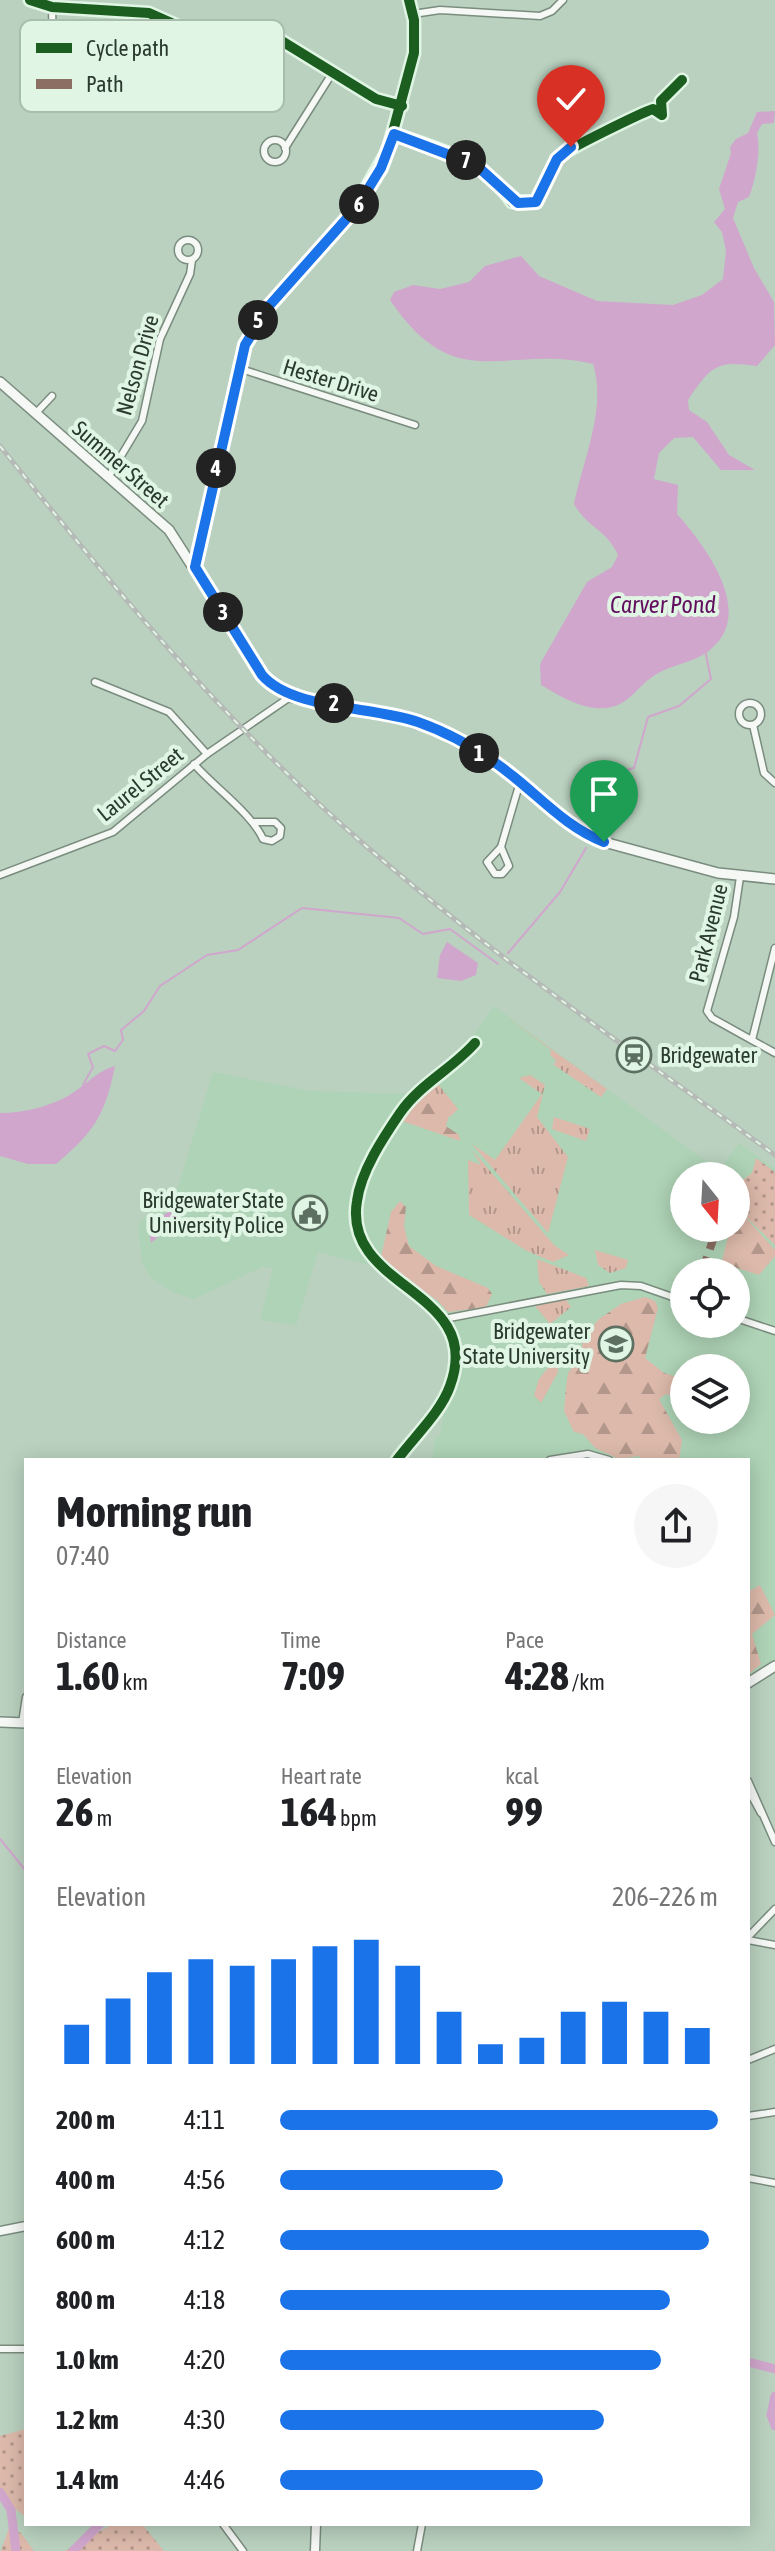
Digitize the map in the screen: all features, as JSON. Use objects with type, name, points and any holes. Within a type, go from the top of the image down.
[{"type":"main road","name":"Summer Street","points":[[0,382],[163,524],[195,567],[262,675],[290,697]]},
{"type":"main road","points":[[290,697],[361,708],[419,723],[477,752],[520,782],[562,818],[597,839],[643,855],[740,877],[775,879]]},
{"type":"main road","points":[[750,1682],[775,1666]]},
{"type":"main road","points":[[0,1722],[24,1723]]},
{"type":"street","points":[[30,0],[52,7],[149,13],[165,20]]},
{"type":"street","points":[[195,567],[238,368],[257,321],[357,207],[381,168],[394,134],[414,53],[413,14],[409,0]]},
{"type":"street","points":[[413,14],[440,10],[535,17],[549,13],[563,0]]},
{"type":"street","points":[[52,7],[52,20]]},
{"type":"street","points":[[284,42],[376,99],[402,106]]},
{"type":"street","points":[[285,148],[333,72]]},
{"type":"street","points":[[394,134],[476,165],[493,178],[512,202],[536,202],[564,152],[592,141],[637,114],[653,109],[662,115],[661,101],[682,80]]},
{"type":"street","name":"Nelson Drive","points":[[109,476],[142,421],[160,339],[190,274],[192,260]]},
{"type":"street","name":"Hester Drive","points":[[238,368],[415,425]]},
{"type":"street","points":[[36,413],[52,396]]},
{"type":"street","points":[[95,682],[164,709],[207,754]]},
{"type":"street","name":"Laurel Street","points":[[0,875],[108,835],[207,754],[290,697]]},
{"type":"street","points":[[753,725],[764,773],[775,783]]},
{"type":"street","points":[[194,764],[217,790],[255,822],[265,840],[274,841],[280,836],[281,828],[275,822],[255,822]]},
{"type":"street","points":[[501,847],[509,866],[502,874],[495,874],[487,862],[501,847],[520,782]]},
{"type":"street","name":"Park Avenue","points":[[740,877],[731,929],[706,1009],[712,1018],[775,1053]]},
{"type":"street","points":[[752,1040],[775,948]]},
{"type":"street","points":[[398,1458],[451,1384],[454,1349],[444,1319],[425,1299],[372,1259],[358,1231],[356,1207],[364,1178],[399,1114],[422,1088],[475,1043]]},
{"type":"street","points":[[444,1319],[612,1287],[636,1286],[670,1297]]},
{"type":"street","points":[[750,1323],[775,1331]]},
{"type":"street","points":[[563,1458],[588,1454],[602,1458]]},
{"type":"street","points":[[750,1785],[775,1842]]},
{"type":"street","points":[[750,1793],[765,1819]]},
{"type":"street","points":[[750,1937],[775,1909]]},
{"type":"street","points":[[750,1939],[775,1945]]},
{"type":"street","points":[[750,2059],[775,2049]]},
{"type":"street","points":[[750,2116],[775,2112]]},
{"type":"street","points":[[750,2178],[775,2183]]},
{"type":"street","points":[[0,2231],[24,2226]]},
{"type":"street","points":[[0,2349],[24,2349]]},
{"type":"street","points":[[224,2526],[243,2551]]},
{"type":"street","points":[[315,2551],[316,2526]]},
{"type":"street","points":[[417,2551],[422,2526]]},
{"type":"shaded area","name":"Bridgewater State University","points":[[494,1006],[707,1162],[670,1162],[670,1242],[750,1242],[750,1162],[725,1162],[739,1143],[775,1169],[775,1660],[750,1677],[750,1458],[432,1458],[435,1437],[439,1437],[446,1406],[458,1378],[458,1347],[451,1323],[437,1304],[407,1281],[391,1271],[318,1252],[296,1325],[260,1320],[273,1268],[262,1267],[194,1299],[173,1292],[151,1278],[142,1262],[138,1224],[178,1187],[213,1072],[310,1091],[408,1094],[470,1040]]},
{"type":"green space","points":[[501,1013],[607,1089],[601,1097],[554,1065],[556,1060],[550,1055],[551,1050]]},
{"type":"green space","points":[[530,1075],[545,1085],[537,1117],[568,1157],[548,1233],[472,1144],[495,1160],[542,1094],[519,1078]]},
{"type":"green space","points":[[438,1084],[458,1109],[450,1117],[414,1106]]},
{"type":"green space","points":[[432,1103],[449,1115],[446,1126],[459,1135],[460,1141],[402,1121],[414,1106]]},
{"type":"green space","points":[[554,1117],[590,1129],[586,1141],[552,1129]]},
{"type":"green space","points":[[472,1150],[554,1245],[569,1255],[553,1262],[527,1251],[469,1215],[468,1160],[481,1165]]},
{"type":"green space","points":[[756,1158],[775,1172],[775,1245],[750,1221],[752,1173]]},
{"type":"green space","points":[[400,1201],[406,1207],[404,1226],[409,1246],[436,1266],[488,1288],[492,1294],[486,1307],[448,1312],[438,1301],[384,1263],[381,1257],[391,1212]]},
{"type":"green space","points":[[750,1222],[775,1250],[775,1256],[759,1275],[750,1272],[750,1258],[723,1258],[727,1242],[750,1242]]},
{"type":"green space","points":[[595,1250],[628,1260],[626,1268],[610,1273],[598,1265]]},
{"type":"green space","points":[[537,1259],[586,1278],[589,1286],[547,1294],[539,1282]]},
{"type":"green space","points":[[645,1297],[655,1301],[658,1308],[645,1358],[670,1375],[670,1395],[666,1394],[659,1399],[670,1419],[670,1434],[679,1434],[682,1440],[679,1458],[617,1458],[595,1448],[583,1434],[574,1432],[564,1411],[568,1373],[579,1359],[584,1337],[599,1319],[621,1304]]},
{"type":"green space","points":[[565,1298],[571,1307],[550,1324],[535,1306]]},
{"type":"green space","points":[[557,1357],[558,1372],[541,1403],[534,1395],[539,1379]]},
{"type":"green space","points":[[760,1585],[775,1615],[752,1634],[761,1664],[750,1673],[750,1591]]},
{"type":"green space","points":[[24,2430],[24,2516],[0,2498],[0,2436]]},
{"type":"green space","points":[[109,2526],[144,2526],[164,2551],[65,2551]]},
{"type":"green space","points":[[9,2528],[21,2533],[34,2551],[1,2551]]},
{"type":"water","name":"Carver Pond","points":[[775,111],[774,123],[762,124],[757,133],[758,156],[754,182],[749,197],[738,202],[733,218],[754,268],[774,302],[775,345],[757,366],[732,364],[716,368],[688,400],[689,410],[707,422],[729,455],[755,470],[721,470],[693,437],[674,438],[659,453],[654,479],[678,485],[677,514],[700,543],[721,579],[727,598],[728,617],[724,634],[705,654],[655,675],[622,703],[601,708],[580,704],[541,685],[540,664],[587,582],[612,567],[618,555],[608,539],[574,504],[596,416],[597,381],[593,364],[562,359],[484,361],[460,358],[438,349],[414,330],[390,300],[394,292],[413,285],[440,289],[469,282],[485,266],[521,256],[539,276],[597,301],[673,305],[702,295],[723,279],[726,251],[722,232],[714,222],[725,209],[719,189],[731,153],[730,147],[736,139],[748,133],[757,112]]},
{"type":"water","points":[[447,942],[478,963],[476,975],[461,981],[437,978],[440,955]]},
{"type":"water","points":[[115,1066],[107,1097],[96,1121],[80,1142],[56,1164],[28,1164],[0,1156],[0,1113],[26,1111],[52,1103]]},
{"type":"water","points":[[190,1198],[171,1225],[151,1243],[148,1225]]},
{"type":"waterway","points":[[593,828],[622,771],[634,768],[648,717],[679,706],[711,679],[705,650]]},
{"type":"waterway","points":[[508,953],[560,892],[586,848]]},
{"type":"waterway","points":[[83,1085],[93,1067],[88,1054],[104,1046],[115,1051],[123,1040],[121,1030],[144,1011],[160,986],[207,955],[238,950],[302,908],[399,918],[423,934],[450,929],[498,964]]},
{"type":"waterway","points":[[0,1839],[24,1869]]},
{"type":"waterway","points":[[750,2363],[775,2369]]},
{"type":"waterway","points":[[775,2396],[771,2415],[775,2426]]},
{"type":"waterway","points":[[0,2492],[11,2510],[16,2551]]},
{"type":"waterway","points":[[73,2551],[98,2526]]},
{"type":"railway","points":[[0,446],[174,654],[316,801],[465,927],[567,1005],[775,1155]]},
{"type":"marked path","points":[[707,1258],[712,1242]]},
{"type":"cycle path","points":[[30,0],[52,7],[149,13],[165,20]]},
{"type":"cycle path","points":[[195,567],[245,345],[269,306],[352,213],[388,150],[414,53],[414,20],[409,0]]},
{"type":"cycle path","points":[[284,42],[376,99],[402,106]]},
{"type":"cycle path","points":[[394,134],[444,151],[474,166],[501,188],[512,202],[536,202],[559,157],[653,109],[662,115],[661,101],[682,80]]},
{"type":"cycle path","points":[[399,1458],[446,1396],[456,1354],[449,1329],[432,1308],[370,1254],[358,1231],[359,1190],[380,1144],[400,1113],[417,1093],[475,1043]]},
{"type":"place","name":"Bridgewater","points":[[634,1055]]},
{"type":"place","name":"Bridgewater State University Police","points":[[310,1213]]},
{"type":"place","name":"Bridgewater State University","points":[[616,1344]]},
{"type":"route","points":[[571,147],[557,159],[536,202],[518,203],[512,202],[493,178],[476,165],[394,134],[381,168],[357,207],[269,306],[248,337],[239,362],[200,558],[195,567],[262,675],[275,689],[300,700],[387,713],[438,731],[492,761],[569,823],[604,842]]}]
